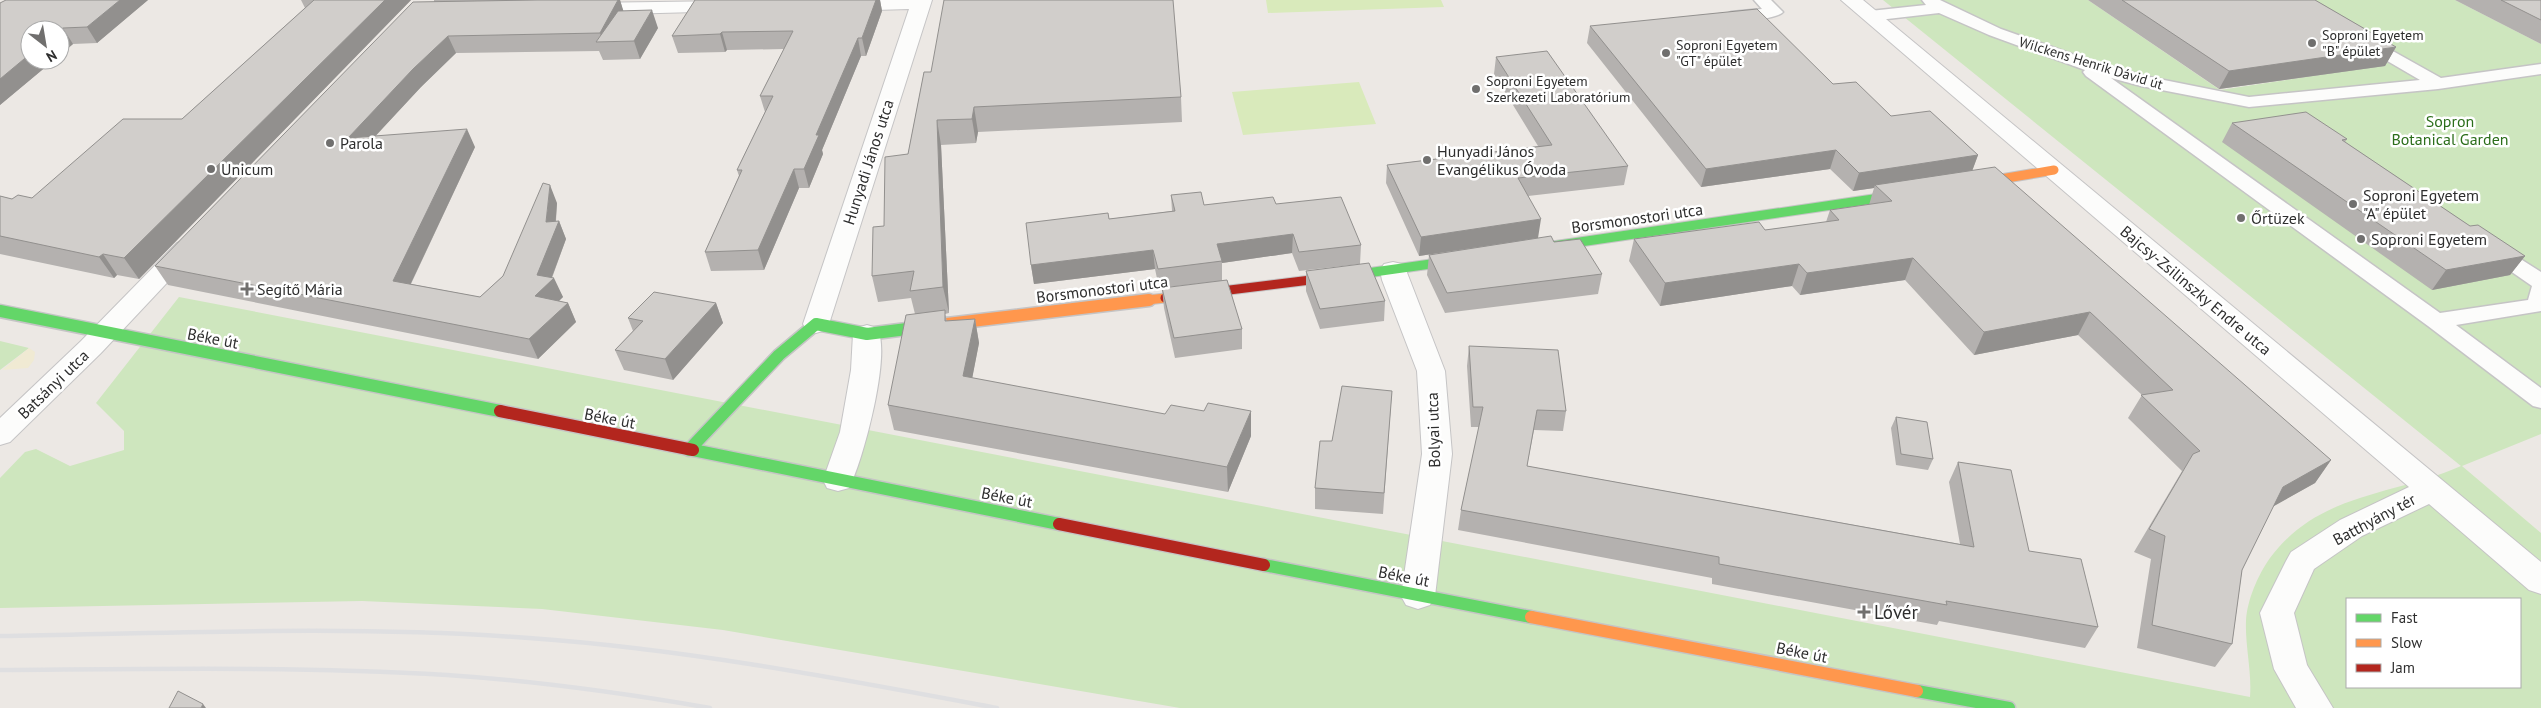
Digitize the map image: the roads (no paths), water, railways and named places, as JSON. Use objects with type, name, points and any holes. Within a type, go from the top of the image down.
[{"type":"street","points":[[819,5],[921,2]]},
{"type":"street","name":"Hunyadi János utca","points":[[816,324],[921,2]]},
{"type":"street","points":[[563,9],[750,6]]},
{"type":"street","name":"Bajcsy-Zsilinszky Endre utca","points":[[1861,8],[2541,581]]},
{"type":"street","points":[[1956,186],[2054,170]]},
{"type":"street","name":"Borsmonostori utca","points":[[1533,249],[1918,192]]},
{"type":"street","name":"Batsányi utca","points":[[0,435],[105,332],[202,232]]},
{"type":"street","name":"Borsmonostori utca","points":[[867,334],[1393,270],[1477,257]]},
{"type":"street","name":"Bolyai utca","points":[[1393,270],[1395,280],[1430,371],[1437,454],[1418,596]]},
{"type":"street","name":"Béke út","points":[[0,311],[1418,596],[2009,708]]},
{"type":"street","points":[[689,450],[779,355],[816,324],[867,334],[865,370],[855,432],[838,480]]},
{"type":"street","name":"Batthyány tér","points":[[2315,708],[2291,670],[2277,612],[2302,561],[2351,528],[2432,489]]},
{"type":"lane","points":[[1718,19],[1775,12],[1762,0]]},
{"type":"lane","points":[[1861,8],[1935,4]]},
{"type":"lane","name":"Wilckens Henrik Dávid út","points":[[1935,4],[1995,32],[2077,62],[2141,81],[2249,102],[2438,84],[2541,69]]},
{"type":"lane","points":[[2354,34],[2438,84]]},
{"type":"lane","points":[[2077,62],[2436,321],[2541,400]]},
{"type":"lane","points":[[2249,102],[2283,117]]},
{"type":"lane","points":[[2474,239],[2541,282]]},
{"type":"lane","points":[[2436,321],[2538,305],[2541,288]]},
{"type":"railway","points":[[0,636],[331,631],[463,634],[529,638],[705,657],[997,708]]},
{"type":"railway","points":[[0,670],[279,669],[391,672],[447,675],[579,688],[710,708]]},
{"type":"place","name":"Soproni Egyetem \"B\" épület","points":[[2312,43]]},
{"type":"place","name":"Soproni Egyetem \"GT\" épület","points":[[1666,53]]},
{"type":"place","name":"Soproni Egyetem Szerkezeti Laboratórium","points":[[1476,89]]},
{"type":"place","name":"Parola","points":[[330,143]]},
{"type":"place","name":"Hunyadi János Evangélikus Óvoda","points":[[1427,160]]},
{"type":"place","name":"Unicum","points":[[211,169]]},
{"type":"place","name":"Soproni Egyetem \"A\" épület","points":[[2353,204]]},
{"type":"place","name":"Őrtüzek","points":[[2241,218]]},
{"type":"place","name":"Soproni Egyetem","points":[[2361,239]]},
{"type":"place","name":"Segítő Mária","points":[[247,289]]},
{"type":"place","name":"Lővér","points":[[1864,612]]},
{"type":"park label","name":"Sopron Botanical Garden","points":[[2450,130]]}]
